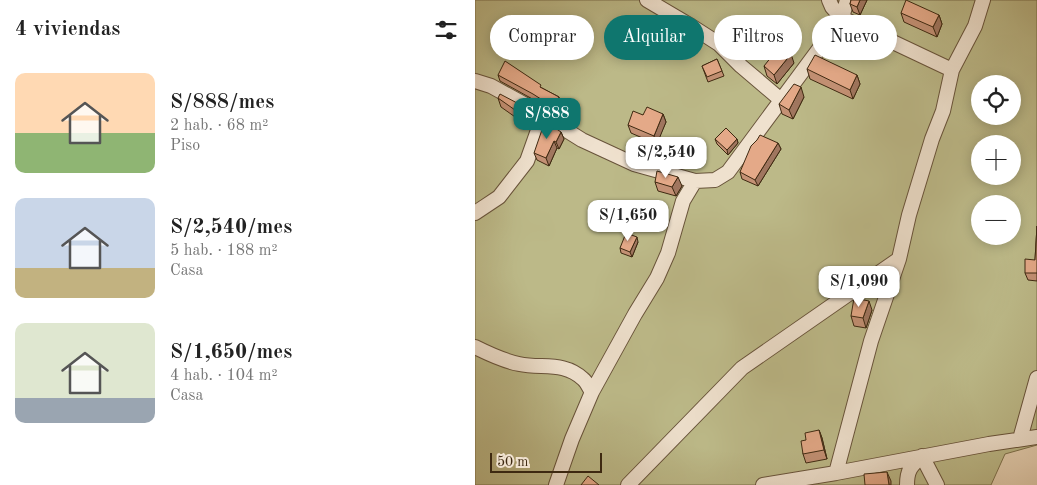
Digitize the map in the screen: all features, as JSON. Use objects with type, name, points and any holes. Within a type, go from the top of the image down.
[{"type":"street","points":[[647,0],[719,44],[741,66],[781,100]]},
{"type":"street","points":[[829,0],[840,15]]},
{"type":"street","points":[[843,15],[847,0]]},
{"type":"street","points":[[836,473],[871,341],[899,259],[909,215],[932,139],[943,111],[952,70],[975,26],[983,0]]},
{"type":"street","points":[[897,44],[952,70]]},
{"type":"street","points":[[475,81],[491,86],[582,140],[634,164],[695,181],[715,180],[728,172],[812,58]]},
{"type":"street","points":[[475,213],[499,197],[527,161],[543,116]]},
{"type":"street","points":[[556,485],[572,439],[592,392],[657,278],[683,201],[695,181]]},
{"type":"street","points":[[628,485],[742,368],[899,259]]},
{"type":"street","points":[[475,347],[516,364],[569,369],[584,380],[592,392]]},
{"type":"street","points":[[1020,439],[1037,378]]},
{"type":"street","points":[[763,485],[1037,437]]},
{"type":"street","points":[[907,485],[910,466],[922,456]]},
{"type":"street","points":[[922,456],[937,485]]},
{"type":"shaded area","points":[[475,0],[1037,0],[1037,445],[1005,454],[991,485],[475,485]]},
{"type":"building","points":[[851,0],[860,0],[857,7],[850,4]]},
{"type":"building","points":[[906,0],[939,15],[933,27],[901,13]]},
{"type":"building","points":[[717,60],[722,71],[707,77],[702,66]]},
{"type":"building","points":[[769,60],[786,60],[774,75],[764,66]]},
{"type":"building","points":[[812,60],[826,60],[857,75],[850,90],[807,69]]},
{"type":"building","points":[[505,61],[573,108],[569,117],[498,75]]},
{"type":"building","points":[[794,84],[801,87],[789,110],[779,104]]},
{"type":"building","points":[[500,94],[519,104],[515,110],[498,98]]},
{"type":"building","points":[[647,107],[663,114],[654,136],[628,125],[633,111],[643,115]]},
{"type":"building","points":[[545,121],[561,132],[556,142],[554,141],[546,158],[534,153]]},
{"type":"building","points":[[726,128],[737,139],[727,150],[715,139]]},
{"type":"building","points":[[760,135],[778,143],[755,180],[740,172],[751,146]]},
{"type":"building","points":[[655,141],[678,148],[676,158],[652,152]]},
{"type":"building","points":[[657,171],[678,177],[672,187],[655,182]]},
{"type":"building","points":[[1037,226],[1037,273],[1025,273],[1025,259],[1035,260]]},
{"type":"building","points":[[626,233],[637,237],[630,252],[620,248]]},
{"type":"building","points":[[854,298],[869,301],[863,318],[851,316]]},
{"type":"building","points":[[819,430],[824,450],[803,454],[801,441],[806,440],[805,433]]},
{"type":"building","points":[[887,472],[889,485],[865,485],[864,474]]},
{"type":"building","points":[[588,476],[599,485],[581,485]]}]
